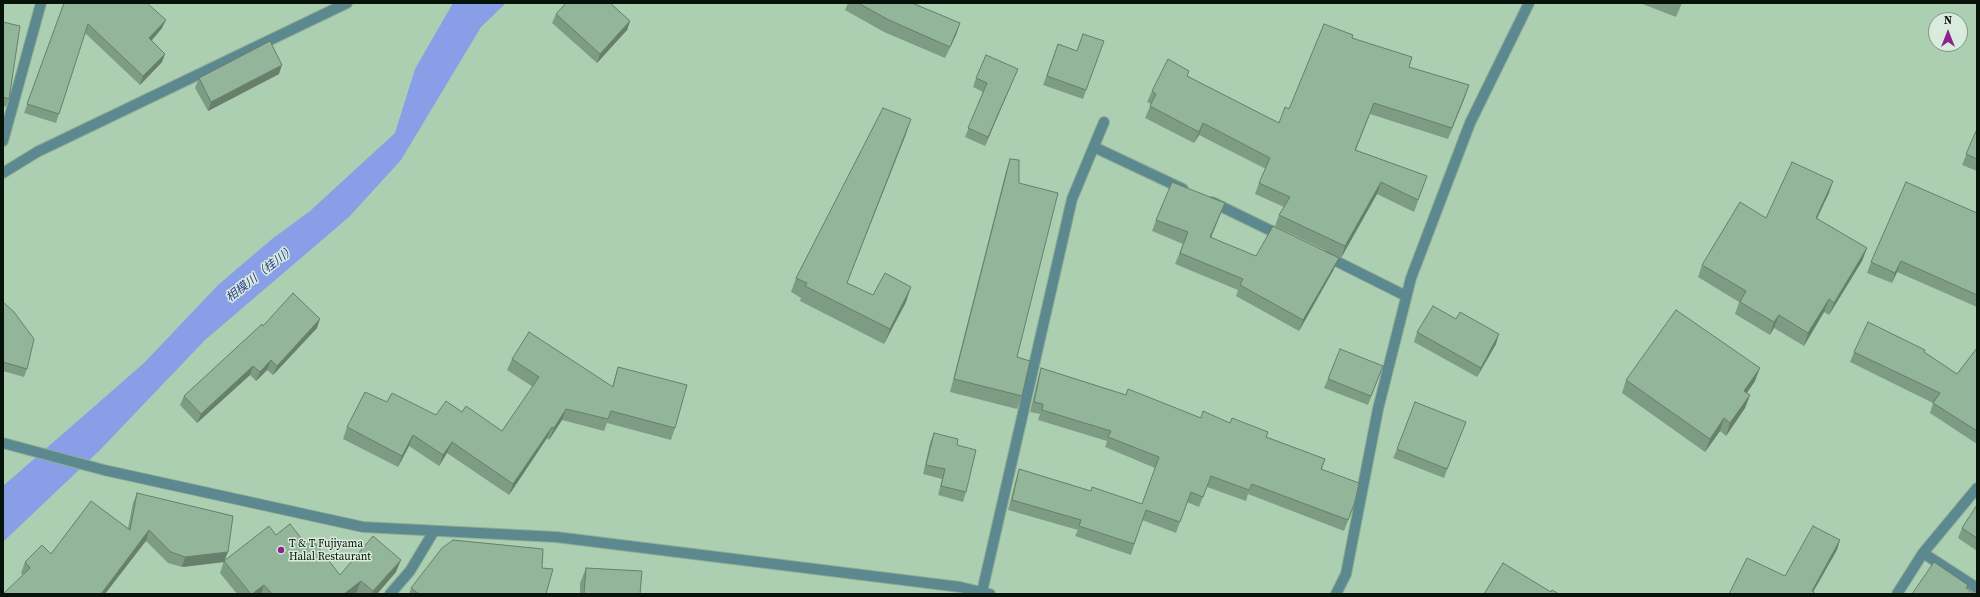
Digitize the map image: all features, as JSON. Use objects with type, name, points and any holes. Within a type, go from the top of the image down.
[{"type":"street","points":[[3,141],[41,3]]},
{"type":"street","points":[[3,173],[37,152],[347,3]]},
{"type":"street","points":[[1336,594],[1346,574],[1378,409],[1411,278],[1454,161],[1470,123],[1529,3]]},
{"type":"street","points":[[3,443],[104,470],[363,527],[556,537],[960,587],[986,593],[1072,199],[1104,122]]},
{"type":"street","points":[[1094,147],[1292,241]]},
{"type":"street","points":[[1314,251],[1406,296]]},
{"type":"street","points":[[1897,594],[1923,553],[1977,488]]},
{"type":"street","points":[[390,594],[410,571],[434,531]]},
{"type":"street","points":[[1923,553],[1977,588]]},
{"type":"water","name":"相模川（桂川）","points":[[453,3],[506,3],[481,27],[401,160],[349,217],[205,340],[100,450],[3,542],[3,486],[144,363],[218,285],[272,239],[310,211],[395,133],[415,69]]},
{"type":"building","points":[[64,3],[147,3],[166,20],[149,38],[165,54],[143,76],[88,24],[59,114],[27,104]]},
{"type":"building","points":[[566,3],[610,3],[630,21],[600,54],[556,14]]},
{"type":"building","points":[[858,3],[912,3],[960,23],[950,47],[889,20]]},
{"type":"building","points":[[3,22],[20,26],[9,99],[3,97]]},
{"type":"building","points":[[1324,24],[1353,35],[1352,38],[1412,57],[1409,67],[1469,85],[1452,128],[1374,103],[1355,150],[1427,176],[1418,200],[1381,182],[1345,246],[1279,215],[1290,197],[1259,183],[1270,158],[1203,123],[1199,132],[1150,106],[1156,94],[1152,91],[1168,59],[1189,71],[1187,76],[1279,123],[1285,107],[1289,109]]},
{"type":"building","points":[[1083,34],[1104,41],[1086,90],[1047,76],[1058,44],[1077,51]]},
{"type":"building","points":[[270,41],[282,65],[211,102],[199,78]]},
{"type":"building","points":[[986,55],[1018,69],[988,137],[968,128],[987,83],[976,78]]},
{"type":"building","points":[[883,108],[911,119],[847,283],[873,295],[885,273],[911,287],[890,329],[805,286],[807,283],[796,278]]},
{"type":"building","points":[[1977,129],[1977,159],[1966,154]]},
{"type":"building","points":[[1010,159],[1019,160],[1019,183],[1058,193],[1017,357],[1030,361],[1022,396],[954,379]]},
{"type":"building","points":[[1792,162],[1833,181],[1816,218],[1867,248],[1834,303],[1829,299],[1808,333],[1779,315],[1774,322],[1740,302],[1746,291],[1702,265],[1740,202],[1766,218]]},
{"type":"building","points":[[1172,182],[1225,203],[1210,237],[1256,256],[1273,226],[1339,258],[1303,320],[1240,285],[1243,279],[1180,253],[1188,232],[1156,220]]},
{"type":"building","points":[[1906,182],[1977,213],[1977,295],[1901,261],[1895,273],[1871,262]]},
{"type":"building","points":[[293,293],[320,319],[277,366],[271,360],[260,372],[253,366],[201,414],[184,396],[262,324],[263,326]]},
{"type":"building","points":[[3,302],[14,312],[34,339],[27,369],[3,362]]},
{"type":"building","points":[[1433,306],[1456,319],[1460,312],[1499,334],[1481,368],[1417,332]]},
{"type":"building","points":[[1676,310],[1760,368],[1744,391],[1750,395],[1730,423],[1724,418],[1710,439],[1626,380]]},
{"type":"building","points":[[1868,322],[1925,350],[1924,352],[1957,374],[1977,348],[1977,431],[1933,403],[1940,393],[1854,352]]},
{"type":"building","points":[[529,332],[613,387],[618,367],[687,385],[675,428],[611,411],[608,419],[566,409],[513,484],[452,442],[443,455],[413,435],[402,456],[347,427],[365,392],[387,402],[392,393],[436,415],[446,401],[462,412],[466,406],[502,431],[539,377],[512,359]]},
{"type":"building","points":[[1340,349],[1383,366],[1371,396],[1328,379]]},
{"type":"building","points":[[1041,368],[1126,395],[1128,389],[1201,418],[1203,411],[1230,423],[1232,418],[1268,432],[1266,437],[1325,459],[1321,469],[1359,483],[1355,502],[1348,520],[1252,484],[1249,490],[1211,476],[1203,497],[1191,492],[1180,522],[1146,510],[1134,544],[1079,526],[1081,520],[1012,500],[1019,469],[1091,491],[1092,487],[1142,504],[1159,457],[1108,437],[1111,431],[1042,410],[1043,404],[1034,402]]},
{"type":"building","points":[[1415,402],[1466,422],[1447,469],[1397,449]]},
{"type":"building","points":[[934,433],[958,439],[957,445],[976,450],[966,492],[941,486],[945,469],[926,465]]},
{"type":"building","points":[[137,493],[233,516],[228,552],[185,557],[171,552],[149,530],[101,594],[3,594],[30,568],[25,562],[42,545],[51,554],[91,501],[130,530]]},
{"type":"building","points":[[1977,505],[1977,538],[1962,528]]},
{"type":"building","points":[[290,524],[305,543],[311,538],[340,575],[373,536],[401,560],[373,591],[361,581],[344,594],[272,594],[264,585],[251,594],[224,561],[269,526],[276,535]]},
{"type":"building","points":[[1813,526],[1840,540],[1812,591],[1816,594],[1729,594],[1747,558],[1785,576]]},
{"type":"building","points":[[453,540],[543,549],[542,568],[553,569],[546,594],[419,594],[411,588],[442,548]]},
{"type":"building","points":[[1934,562],[1968,585],[1966,588],[1974,594],[1912,594]]},
{"type":"building","points":[[1503,563],[1551,592],[1552,590],[1559,594],[1484,594]]},
{"type":"building","points":[[586,568],[642,571],[640,594],[584,594]]},
{"type":"place","name":"T & T Fujiyama Halal Restaurant","points":[[281,550]]}]
